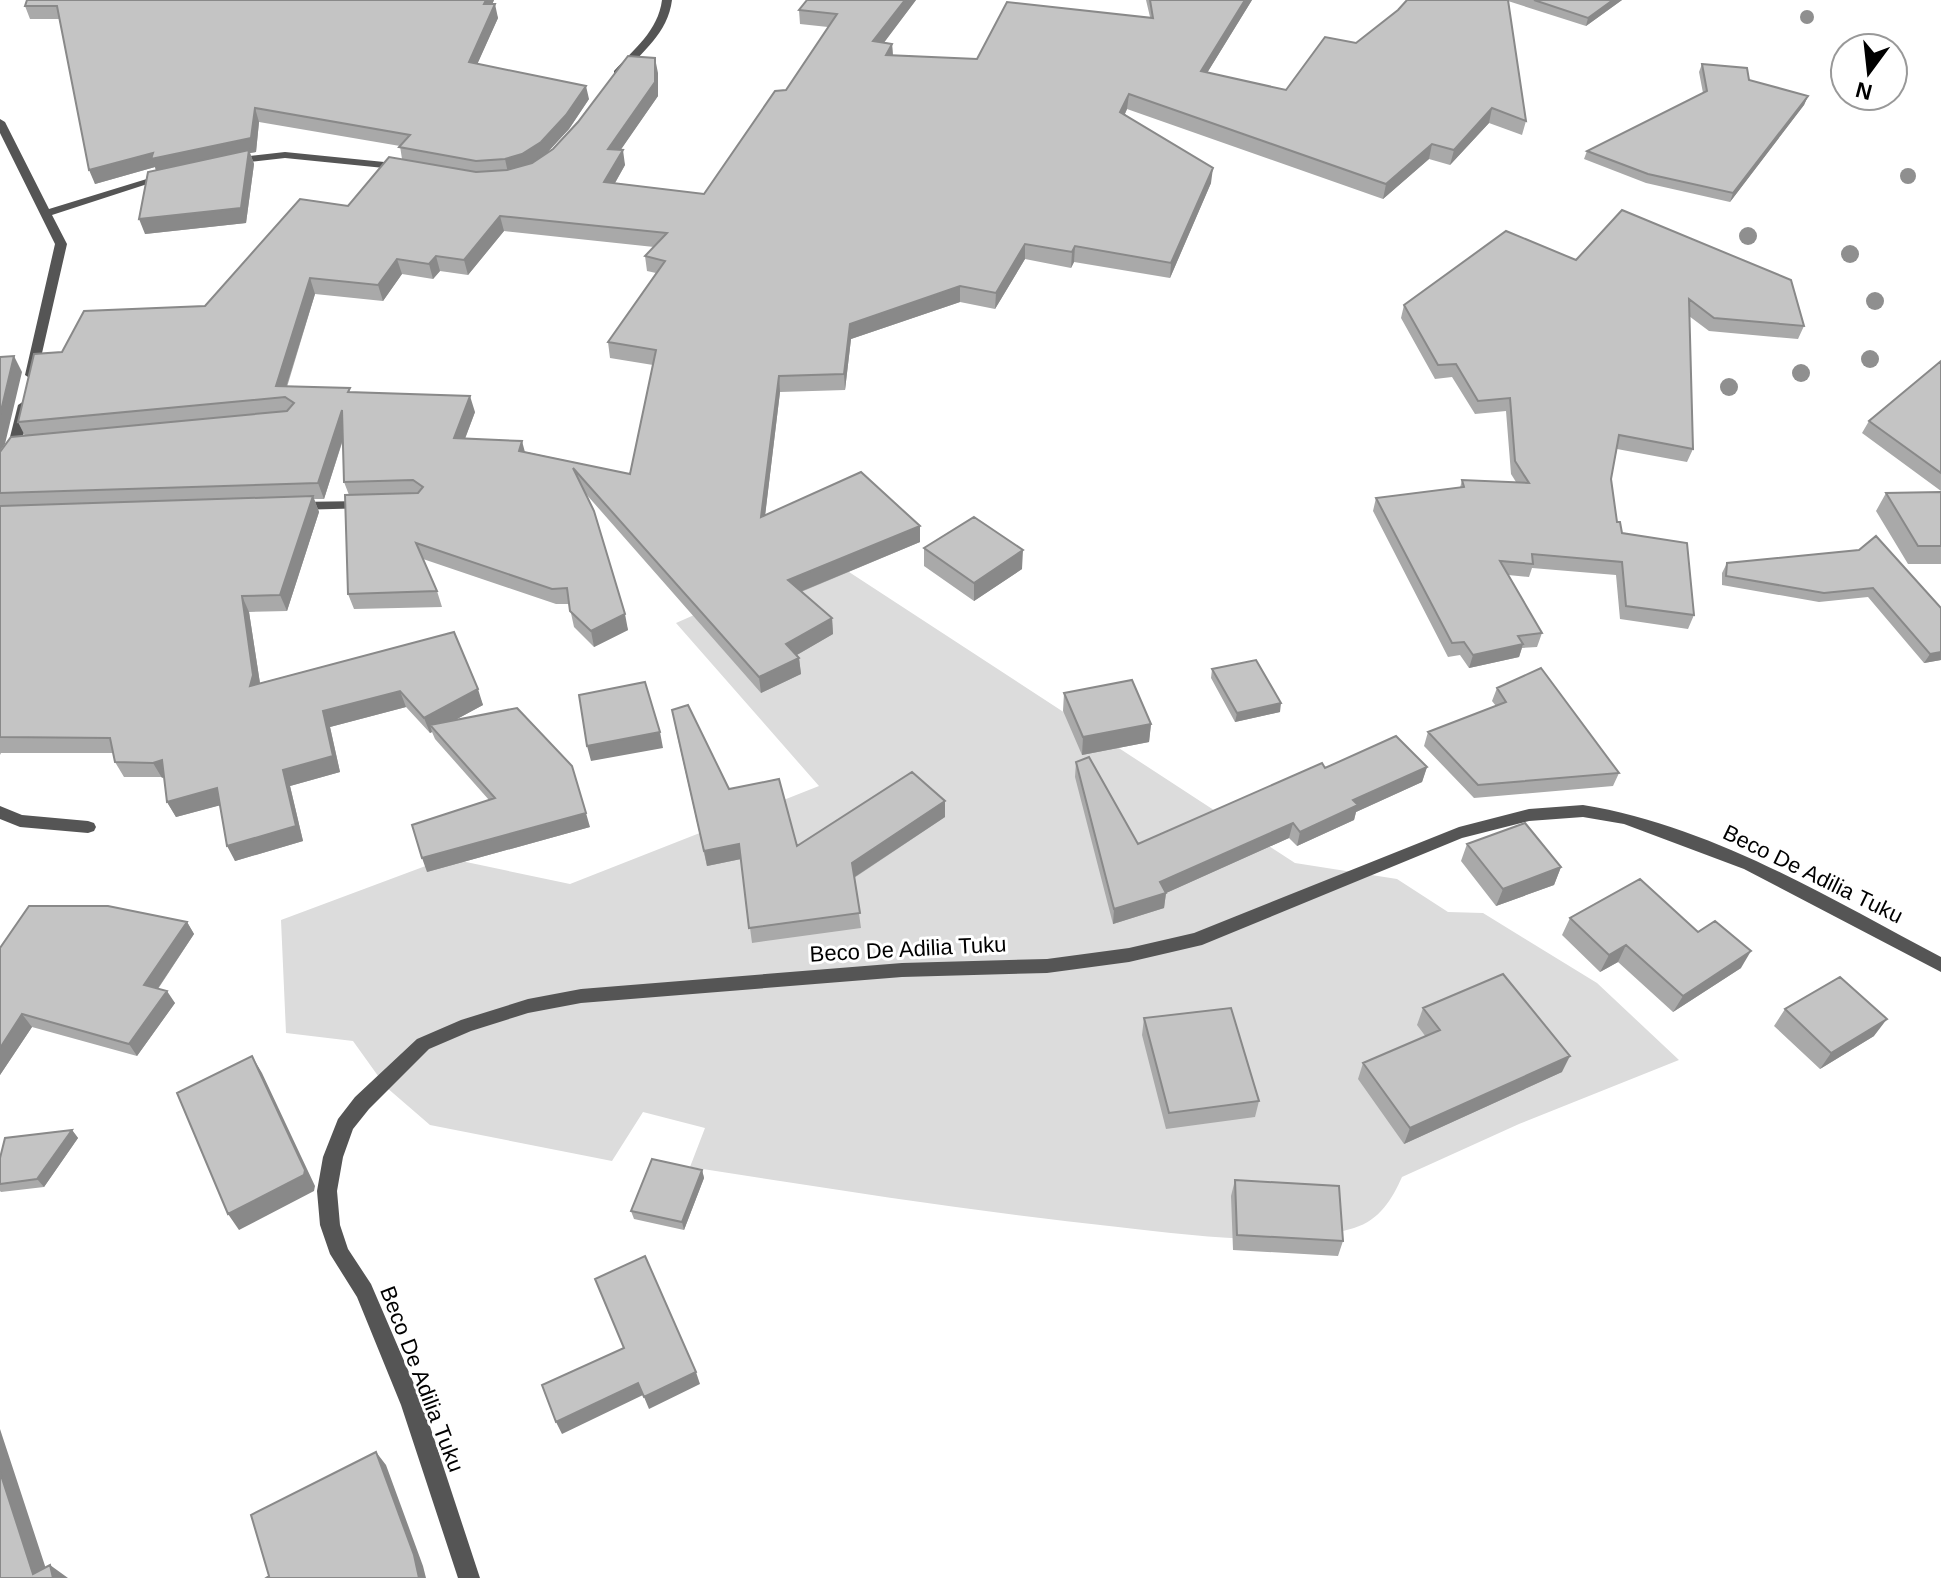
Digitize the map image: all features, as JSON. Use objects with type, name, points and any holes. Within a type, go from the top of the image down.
[{"type":"street","points":[[606,87],[660,27],[667,14],[667,0]]},
{"type":"street","points":[[0,122],[61,244],[14,446],[0,464]]},
{"type":"street","points":[[220,164],[285,155],[419,170]]},
{"type":"street","points":[[46,213],[174,174]]},
{"type":"street","points":[[14,446],[29,445]]},
{"type":"street","points":[[279,507],[387,504]]},
{"type":"street","name":"Beco De Adilia Tuku","points":[[469,1578],[412,1405],[364,1291],[340,1254],[330,1225],[327,1191],[333,1157],[345,1125],[362,1103],[423,1044],[467,1025],[528,1006],[581,996],[902,970],[1047,966],[1129,955],[1196,940],[1459,833],[1529,815],[1583,811],[1626,818],[1750,864],[1941,965]]},
{"type":"street","points":[[0,812],[20,821],[88,827]]},
{"type":"shaded area","points":[[826,557],[1295,863],[1397,879],[1448,912],[1483,913],[1597,983],[1679,1060],[1519,1124],[1402,1177],[1384,1208],[1371,1220],[1354,1228],[1297,1238],[1267,1239],[1176,1233],[1011,1214],[690,1167],[705,1128],[643,1112],[612,1161],[430,1125],[386,1087],[353,1041],[286,1033],[281,920],[447,858],[570,884],[819,786],[676,623]]},
{"type":"building","points":[[27,0],[486,0],[484,4],[495,4],[469,62],[586,86],[566,115],[541,142],[522,154],[505,159],[476,161],[399,147],[410,135],[255,108],[251,138],[151,159],[153,153],[89,170],[57,6],[25,6]]},
{"type":"building","points":[[807,0],[905,0],[873,41],[892,44],[886,55],[977,59],[1007,2],[1153,18],[1150,0],[1245,0],[1201,71],[1286,90],[1325,37],[1356,43],[1407,0],[1508,0],[1526,121],[1492,108],[1454,150],[1432,144],[1386,184],[1129,94],[1120,112],[1213,168],[1171,263],[1075,246],[1072,252],[1025,244],[996,293],[960,286],[850,324],[844,374],[779,376],[761,517],[861,472],[920,526],[788,580],[832,618],[786,644],[799,658],[759,677],[573,468],[594,511],[625,614],[591,631],[570,611],[567,588],[552,589],[416,543],[437,591],[348,594],[345,495],[418,493],[423,487],[413,480],[344,482],[342,410],[318,483],[0,493],[0,452],[11,437],[287,411],[294,403],[285,397],[18,422],[34,354],[62,352],[84,311],[205,306],[300,199],[348,206],[389,157],[476,172],[507,170],[532,163],[553,149],[578,122],[628,56],[655,58],[655,82],[608,149],[623,150],[604,182],[704,194],[775,91],[786,90],[837,14],[799,10]],"holes":[[[500,216],[667,233],[645,256],[665,261],[608,342],[656,350],[630,474],[519,451],[522,441],[454,438],[470,396],[276,386],[310,278],[378,285],[397,259],[429,264],[436,256],[464,260]]]},
{"type":"building","points":[[1534,0],[1613,0],[1588,18]]},
{"type":"building","points":[[1702,64],[1747,68],[1749,80],[1808,96],[1733,193],[1648,174],[1587,151],[1707,91]]},
{"type":"building","points":[[249,150],[241,208],[139,219],[148,172]]},
{"type":"building","points":[[1622,210],[1791,280],[1804,326],[1714,318],[1689,299],[1693,449],[1619,435],[1611,479],[1617,522],[1620,522],[1622,533],[1687,543],[1694,615],[1626,606],[1622,562],[1532,554],[1533,564],[1500,561],[1542,633],[1518,636],[1523,644],[1473,655],[1464,642],[1452,643],[1376,498],[1464,487],[1462,480],[1529,483],[1515,461],[1510,398],[1478,401],[1456,364],[1438,365],[1404,305],[1506,231],[1576,260]]},
{"type":"building","points":[[14,356],[0,415],[0,357]]},
{"type":"building","points":[[1941,361],[1941,473],[1869,421]]},
{"type":"building","points":[[1941,492],[1941,546],[1918,546],[1886,493]]},
{"type":"building","points":[[313,496],[280,595],[242,596],[253,675],[250,686],[454,632],[478,689],[424,718],[400,691],[323,711],[333,756],[283,770],[296,826],[227,846],[217,788],[167,802],[162,760],[153,763],[115,762],[110,738],[0,737],[0,506]]},
{"type":"building","points":[[974,517],[1023,550],[974,583],[924,548]]},
{"type":"building","points":[[1876,536],[1941,608],[1941,652],[1930,654],[1873,588],[1824,593],[1726,576],[1727,563],[1859,550]]},
{"type":"building","points":[[1256,660],[1281,703],[1237,713],[1212,669]]},
{"type":"building","points":[[1541,668],[1619,773],[1478,785],[1428,732],[1506,702],[1497,688]]},
{"type":"building","points":[[1132,680],[1151,724],[1083,737],[1064,693]]},
{"type":"building","points":[[645,682],[660,732],[587,746],[579,695]]},
{"type":"building","points":[[688,705],[729,789],[779,779],[797,846],[912,772],[945,801],[852,863],[860,913],[749,928],[739,844],[704,851],[672,710]]},
{"type":"building","points":[[517,708],[572,766],[586,813],[422,858],[412,825],[495,798],[430,725]]},
{"type":"building","points":[[1396,736],[1427,767],[1353,800],[1358,805],[1300,832],[1293,823],[1160,882],[1166,893],[1114,909],[1076,762],[1089,757],[1138,844],[1322,763],[1325,768]]},
{"type":"building","points":[[1525,823],[1561,867],[1503,889],[1467,844]]},
{"type":"building","points":[[1640,879],[1698,932],[1715,921],[1751,951],[1683,996],[1626,945],[1609,955],[1570,918]]},
{"type":"building","points":[[29,906],[108,906],[187,922],[144,985],[167,991],[129,1044],[22,1014],[0,1048],[0,948]]},
{"type":"building","points":[[1503,974],[1570,1056],[1410,1128],[1363,1063],[1440,1030],[1423,1008]]},
{"type":"building","points":[[1840,977],[1887,1019],[1831,1053],[1785,1009]]},
{"type":"building","points":[[1231,1008],[1259,1101],[1169,1113],[1144,1018]]},
{"type":"building","points":[[252,1056],[305,1170],[304,1175],[228,1214],[177,1093]]},
{"type":"building","points":[[72,1130],[37,1179],[0,1184],[0,1158],[5,1138]]},
{"type":"building","points":[[652,1159],[702,1170],[682,1222],[631,1211]]},
{"type":"building","points":[[1235,1180],[1339,1186],[1343,1241],[1237,1235]]},
{"type":"building","points":[[645,1256],[696,1372],[644,1397],[638,1383],[556,1422],[542,1385],[624,1348],[595,1279]]},
{"type":"building","points":[[376,1452],[414,1555],[419,1578],[266,1578],[269,1576],[251,1515]]},
{"type":"building","points":[[0,1472],[33,1574],[50,1565],[53,1578],[0,1578]]}]
